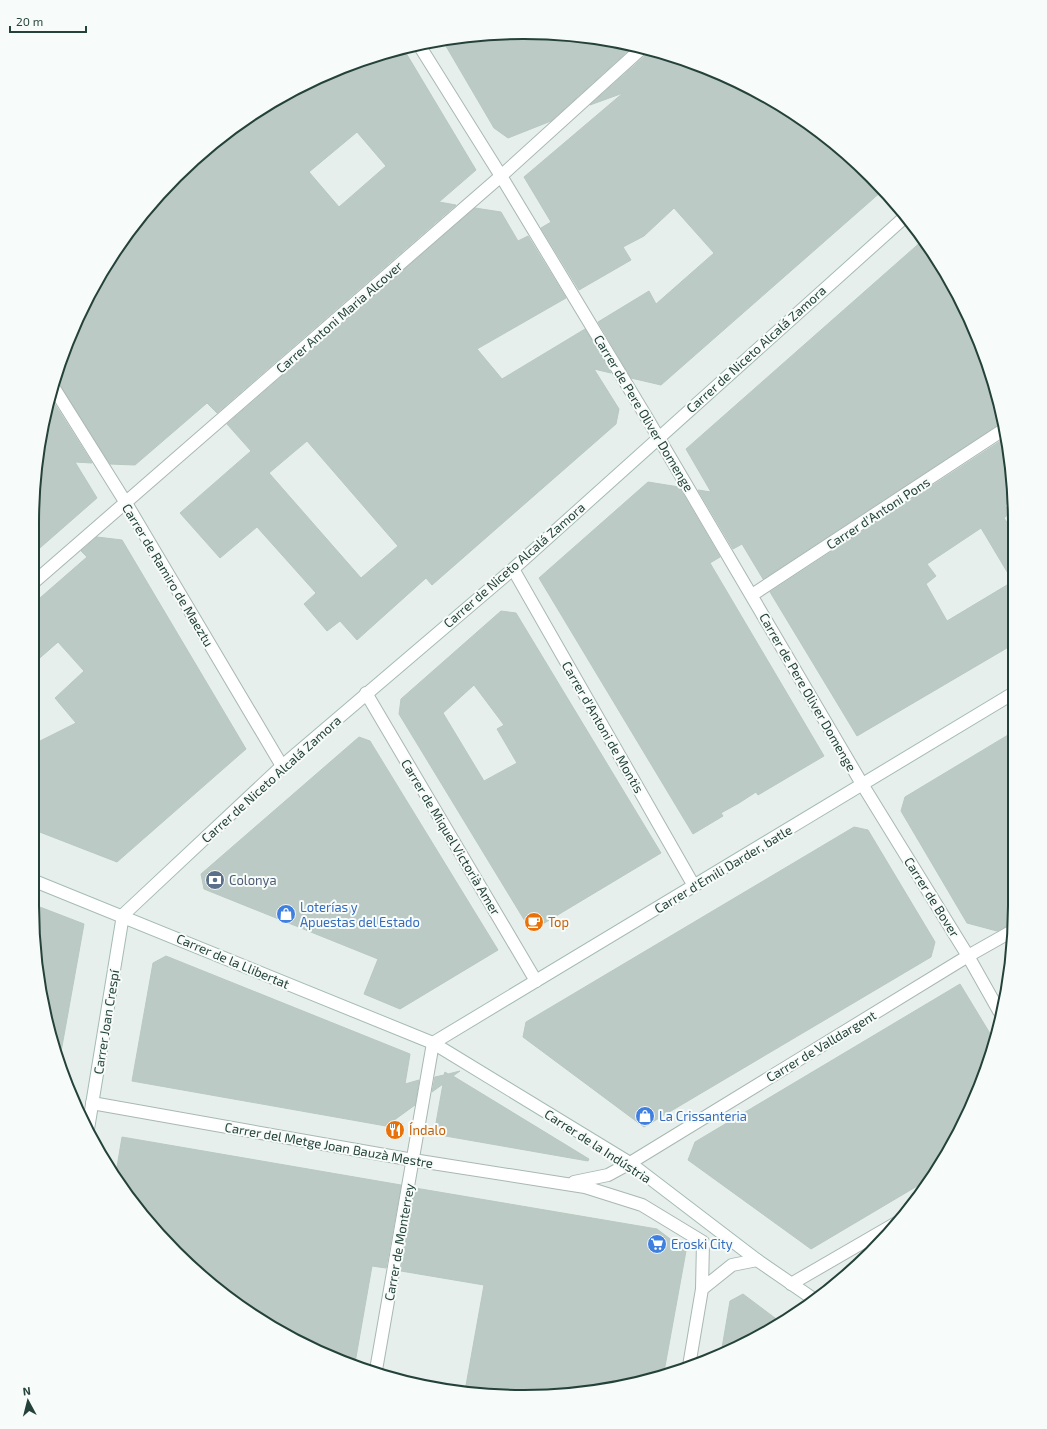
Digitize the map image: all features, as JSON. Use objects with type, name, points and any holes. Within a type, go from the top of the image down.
[{"type":"street","name":"Carrer de Pere Oliver Domenge","points":[[422,50],[501,176],[658,436],[862,784]]},
{"type":"street","name":"Carrer Antoni Maria Alcover","points":[[39,578],[501,176],[637,53]]},
{"type":"street","name":"Carrer de Niceto Alcalá Zamora","points":[[123,915],[282,766],[513,568],[658,436],[901,220]]},
{"type":"street","name":"Carrer de Ramiro de Maeztu","points":[[57,394],[126,503],[282,766]]},
{"type":"street","name":"Carrer d'Antoni Pons","points":[[752,595],[1000,432]]},
{"type":"street","name":"Carrer d'Antoni de Montis","points":[[513,568],[694,886]]},
{"type":"street","name":"Carrer de Miquel Victorià Amer","points":[[366,693],[536,981]]},
{"type":"street","name":"Carrer d'Emili Darder, batle","points":[[433,1043],[1008,696]]},
{"type":"street","name":"Carrer de Bover","points":[[862,784],[968,956],[997,1008]]},
{"type":"street","name":"Carrer de la Llibertat","points":[[39,883],[123,915],[282,982],[433,1043]]},
{"type":"street","name":"Carrer Joan Crespí","points":[[89,1121],[123,915]]},
{"type":"street","name":"Carrer de Valldargent","points":[[630,1163],[968,956],[1007,934]]},
{"type":"street","name":"Carrer de Monterrey","points":[[377,1367],[433,1043]]},
{"type":"street","name":"Carrer de la Indústria","points":[[433,1043],[630,1163],[757,1260],[809,1296]]},
{"type":"street","name":"Carrer del Metge Joan Bauzà Mestre","points":[[92,1103],[413,1160],[585,1187],[642,1205],[703,1242],[702,1289]]},
{"type":"street","name":"Carrer del Metge Joan Bauzà Mestre","points":[[565,1184],[608,1175],[630,1163]]},
{"type":"street","points":[[791,1284],[882,1231]]},
{"type":"street","points":[[690,1360],[702,1289],[732,1265],[757,1260]]},
{"type":"building","points":[[524,39],[587,43],[628,51],[551,121],[508,138],[494,128],[446,45],[492,40]]},
{"type":"building","points":[[406,54],[476,170],[439,202],[456,205],[217,413],[207,403],[135,465],[110,464],[60,385],[76,338],[89,309],[104,281],[139,229],[159,204],[204,159],[254,121],[309,89],[338,76],[368,65]],"holes":[[[357,132],[386,166],[339,207],[309,172]]]},
{"type":"building","points":[[646,55],[679,65],[738,89],[793,121],[843,159],[879,194],[661,385],[631,378],[598,322],[649,291],[656,304],[714,253],[674,208],[644,236],[623,247],[631,260],[579,290],[541,228],[551,222],[524,177],[623,93],[590,105]]},
{"type":"building","points":[[475,208],[501,212],[518,241],[528,236],[566,298],[477,349],[502,379],[585,329],[611,373],[594,369],[619,409],[616,424],[432,585],[426,578],[357,640],[340,621],[327,631],[304,604],[316,593],[257,527],[220,558],[180,513],[251,451],[227,424]],"holes":[[[307,441],[398,546],[361,578],[269,473]]]},
{"type":"building","points":[[919,244],[943,281],[971,338],[982,368],[998,425],[763,579],[742,544],[733,549],[698,490],[711,492],[686,449]]},
{"type":"building","points":[[55,404],[92,463],[75,462],[97,498],[39,549],[40,492],[43,460],[48,429]]},
{"type":"building","points":[[1001,441],[1007,492],[1007,503],[1005,505],[1008,509],[1008,515],[1004,518],[1008,524],[1008,573],[981,528],[927,564],[936,576],[926,584],[947,621],[1008,584],[1008,647],[857,736],[770,592]]},
{"type":"building","points":[[648,482],[679,487],[720,557],[710,563],[824,756],[758,795],[756,792],[721,813],[723,816],[693,834],[539,578]]},
{"type":"building","points":[[97,537],[122,540],[246,749],[117,862],[39,832],[39,742],[76,723],[55,698],[84,671],[58,642],[39,659],[39,599],[87,557],[81,551]]},
{"type":"building","points":[[501,611],[516,613],[661,853],[531,931],[399,714],[401,699]],"holes":[[[474,685],[504,725],[497,729],[517,763],[484,781],[443,713]]]},
{"type":"building","points":[[1008,735],[1007,926],[997,931],[967,923],[901,811],[905,797]]},
{"type":"building","points":[[359,737],[370,741],[498,950],[400,1009],[364,994],[378,959],[204,889],[201,874]]},
{"type":"building","points":[[854,827],[868,830],[935,942],[931,957],[644,1127],[523,1037],[526,1022]]},
{"type":"building","points":[[39,907],[84,924],[61,1049],[48,1000],[43,969]]},
{"type":"building","points":[[166,956],[410,1054],[405,1084],[419,1080],[415,1105],[386,1126],[132,1081],[153,963]]},
{"type":"building","points":[[960,984],[990,1034],[971,1091],[958,1120],[943,1148],[919,1185],[811,1249],[688,1160],[695,1142]]},
{"type":"building","points":[[460,1071],[453,1076],[589,1159],[588,1161],[434,1134],[443,1084],[432,1092],[435,1077],[444,1075],[445,1072],[448,1074]]},
{"type":"building","points":[[122,1137],[401,1185],[386,1268],[372,1266],[356,1359],[309,1340],[281,1325],[254,1308],[204,1270],[159,1225],[117,1168]]},
{"type":"building","points":[[415,1188],[657,1229],[686,1251],[665,1368],[618,1381],[555,1389],[524,1390],[466,1387],[484,1285],[401,1271]]},
{"type":"building","points":[[743,1294],[776,1319],[722,1347],[730,1301]]},
{"type":"place","name":"Colonya","points":[[215,880]]},
{"type":"place","name":"Loterías y Apuestas del Estado","points":[[286,914]]},
{"type":"place","name":"Top","points":[[534,922]]},
{"type":"place","name":"La Crissanteria","points":[[645,1116]]},
{"type":"place","name":"Índalo","points":[[395,1130]]},
{"type":"place","name":"Eroski City","points":[[657,1244]]}]
